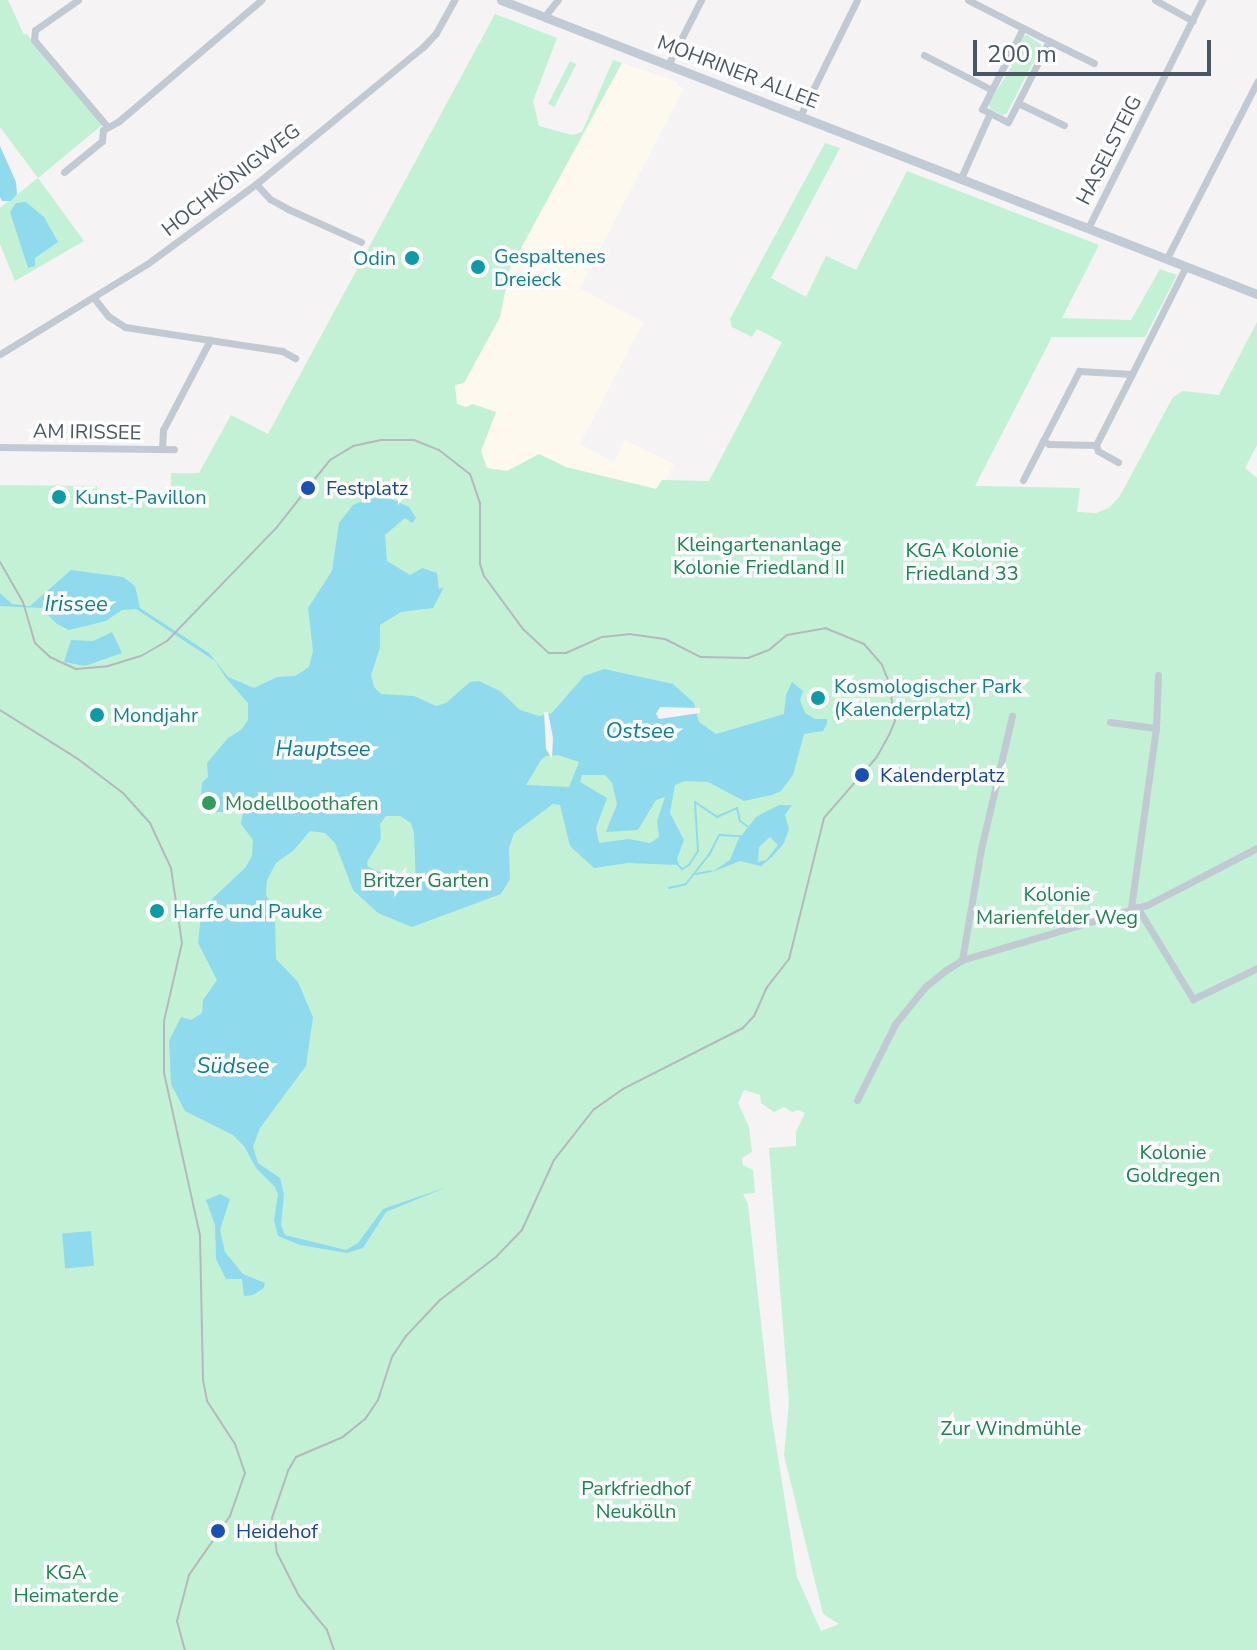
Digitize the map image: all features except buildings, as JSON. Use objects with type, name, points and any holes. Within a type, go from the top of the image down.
[{"type":"main road","name":"MOHRINER ALLEE","points":[[501,0],[1257,294]]},
{"type":"street","points":[[78,0],[35,30],[34,40],[107,126]]},
{"type":"street","points":[[64,172],[102,141],[103,130],[107,126],[119,121],[261,0]]},
{"type":"street","name":"HOCHKÖNIGWEG","points":[[0,354],[94,298],[186,237],[256,184],[423,47],[436,33],[454,0]]},
{"type":"street","points":[[544,17],[558,0]]},
{"type":"street","points":[[668,65],[701,0]]},
{"type":"street","points":[[800,116],[857,0]]},
{"type":"street","points":[[968,0],[1094,63]]},
{"type":"street","points":[[1145,0],[1193,21]]},
{"type":"street","name":"HASELSTEIG","points":[[1088,228],[1202,0]]},
{"type":"street","points":[[1023,28],[982,109],[1008,122],[1049,41]]},
{"type":"street","points":[[924,55],[992,90]]},
{"type":"street","points":[[1167,258],[1257,82]]},
{"type":"street","points":[[1018,103],[1064,125]]},
{"type":"street","points":[[961,178],[990,113]]},
{"type":"street","points":[[256,184],[288,209],[361,242]]},
{"type":"street","points":[[1118,462],[1098,451],[1096,445],[1186,266]]},
{"type":"street","points":[[94,298],[108,316],[125,327],[282,351],[295,358]]},
{"type":"street","points":[[162,449],[163,430],[210,340]]},
{"type":"street","points":[[1023,480],[1079,371],[1132,374]]},
{"type":"street","points":[[1043,441],[1049,444],[1096,445]]},
{"type":"street","name":"AM IRISSEE","points":[[0,447],[174,449]]},
{"type":"street","points":[[1158,675],[1156,728],[1134,908],[1193,999],[1257,968]]},
{"type":"street","points":[[962,960],[980,850],[1012,716]]},
{"type":"street","points":[[1110,722],[1156,728]]},
{"type":"street","points":[[857,1100],[909,1004],[925,987],[962,960],[1167,896],[1257,848]]},
{"type":"shaded area","points":[[622,63],[678,82],[677,85],[684,88],[580,288],[643,322],[580,444],[614,462],[625,440],[674,464],[666,481],[657,489],[566,467],[539,454],[507,471],[487,468],[481,459],[482,446],[466,407],[457,404],[455,394],[455,384],[462,384],[500,317],[510,268]]},
{"type":"green space","points":[[0,0],[8,0],[24,35],[26,33],[102,125],[38,178],[0,127]]},
{"type":"green space","points":[[495,14],[557,38],[533,101],[539,126],[572,135],[582,132],[613,60],[622,63],[510,268],[500,317],[464,383],[455,385],[457,404],[466,407],[473,404],[496,412],[481,451],[487,468],[507,471],[539,454],[566,467],[656,489],[662,480],[709,481],[782,342],[757,329],[752,337],[732,327],[730,319],[825,143],[840,148],[771,278],[806,297],[826,256],[856,270],[907,171],[1099,245],[1062,318],[1131,320],[1160,269],[1177,275],[1145,337],[1052,337],[975,486],[1080,488],[1077,512],[1096,513],[1109,508],[1120,496],[1173,397],[1183,391],[1219,395],[1257,322],[1257,445],[1245,468],[1257,478],[1257,1650],[0,1650],[0,485],[97,486],[97,494],[171,496],[171,473],[199,473],[231,415],[268,434]],"holes":[[[744,1090],[760,1095],[761,1103],[774,1112],[784,1107],[792,1112],[798,1110],[805,1113],[796,1132],[796,1146],[769,1148],[789,1403],[784,1455],[823,1614],[839,1624],[821,1631],[797,1577],[771,1413],[748,1204],[743,1194],[755,1193],[753,1170],[743,1165],[742,1158],[752,1152],[749,1127],[738,1103]]]},
{"type":"green space","points":[[1027,35],[1042,45],[1007,113],[1003,115],[990,109],[989,103],[1012,66],[1010,61],[1023,36]]},
{"type":"green space","points":[[570,61],[576,64],[554,107],[548,104]]},
{"type":"green space","points":[[38,178],[84,241],[15,281],[0,244],[0,208]]},
{"type":"water","points":[[0,146],[16,182],[17,194],[11,201],[2,201],[0,197]]},
{"type":"water","points":[[26,202],[44,217],[58,242],[35,258],[35,266],[28,268],[10,212],[16,203]]},
{"type":"water","points":[[387,497],[409,507],[416,518],[412,523],[405,518],[385,535],[387,561],[410,575],[422,568],[437,573],[439,589],[444,587],[433,608],[401,612],[380,625],[380,648],[371,675],[374,687],[381,694],[414,696],[436,706],[446,703],[470,682],[479,681],[500,691],[520,710],[539,716],[552,713],[584,676],[604,669],[673,684],[694,703],[699,722],[716,734],[784,714],[786,695],[792,682],[803,691],[800,700],[805,713],[815,719],[827,719],[827,724],[823,731],[804,734],[793,775],[781,791],[772,795],[744,801],[708,782],[685,781],[675,785],[670,813],[684,840],[677,859],[679,865],[628,863],[594,868],[570,846],[560,805],[553,804],[514,833],[509,848],[510,879],[501,894],[412,927],[378,913],[353,890],[335,843],[325,833],[310,831],[294,850],[276,863],[267,880],[266,894],[275,917],[276,959],[298,982],[313,1017],[306,1066],[260,1128],[253,1147],[258,1163],[280,1178],[284,1194],[281,1225],[285,1235],[346,1250],[358,1243],[383,1209],[447,1187],[386,1212],[363,1248],[347,1253],[300,1245],[278,1236],[274,1220],[278,1194],[275,1187],[256,1168],[244,1146],[233,1135],[185,1111],[171,1084],[169,1041],[181,1017],[191,1020],[202,1013],[203,1000],[217,980],[198,943],[201,915],[213,898],[245,868],[252,856],[253,840],[241,824],[244,806],[239,804],[227,812],[216,812],[206,806],[201,795],[202,783],[208,777],[207,763],[248,720],[248,703],[215,661],[136,609],[122,610],[106,621],[69,630],[57,624],[41,608],[0,606],[0,593],[12,604],[30,606],[71,570],[123,577],[135,586],[140,608],[209,653],[228,677],[254,688],[277,677],[295,676],[309,667],[313,651],[308,608],[332,571],[339,523],[353,505],[369,498]],"holes":[[[558,755],[579,762],[569,787],[526,785],[541,760],[546,756]],[[582,775],[605,775],[612,783],[617,804],[606,832],[638,830],[656,800],[665,797],[657,821],[659,837],[650,843],[629,839],[599,843],[596,828],[607,798],[580,782]],[[386,816],[400,816],[411,823],[416,887],[368,867],[367,862],[381,839],[380,824]]]},
{"type":"water","points":[[112,632],[122,653],[85,666],[64,662],[71,640],[93,641]]},
{"type":"water","points":[[779,805],[792,805],[785,815],[789,829],[784,843],[761,866],[740,861],[712,872],[730,860],[738,840],[756,817]],"holes":[[[770,837],[778,845],[766,860],[758,862],[759,847]]]},
{"type":"water","points":[[220,1194],[230,1199],[220,1230],[225,1252],[243,1274],[265,1283],[264,1288],[253,1295],[244,1296],[242,1279],[226,1279],[216,1259],[215,1225],[206,1200]]},
{"type":"water","points":[[91,1231],[94,1266],[65,1268],[62,1234]]},
{"type":"pier","points":[[660,707],[700,708],[700,713],[659,719],[656,714]]},
{"type":"pier","points":[[544,712],[548,712],[553,738],[552,759],[546,749]]},
{"type":"waterway","points":[[678,865],[682,869],[689,865],[698,851],[695,802],[717,817],[737,808],[740,821],[747,826]]},
{"type":"waterway","points":[[669,888],[686,884],[709,855],[719,835],[741,836]]},
{"type":"waterway","points":[[696,874],[711,871]]},
{"type":"railway","points":[[0,562],[23,602],[35,643],[50,657],[76,669],[108,666],[141,656],[167,641],[277,527],[330,460],[353,446],[382,440],[414,440],[439,450],[470,474],[480,503],[480,564],[484,576],[523,629],[549,653],[566,653],[602,637],[629,634],[665,639],[700,657],[748,658],[769,650],[787,635],[825,628],[864,644],[882,665],[889,682],[895,721],[876,758],[824,818],[789,959],[767,987],[754,1016],[743,1028],[623,1089],[594,1109],[554,1160],[522,1230],[496,1257],[440,1300],[406,1336],[392,1357],[378,1400],[365,1419],[343,1437],[296,1457],[272,1518],[277,1553],[299,1596],[327,1630],[334,1650]]},
{"type":"railway","points":[[0,710],[78,759],[123,793],[150,823],[171,868],[182,943],[164,1021],[164,1073],[200,1236],[203,1380],[207,1401],[235,1444],[245,1473],[230,1516],[189,1575],[177,1621],[185,1650]]},
{"type":"place","name":"Odin","points":[[412,258]]},
{"type":"place","name":"Gespaltenes Dreieck","points":[[478,267]]},
{"type":"place","name":"Festplatz","points":[[308,488]]},
{"type":"place","name":"Kunst-Pavillon","points":[[59,497]]},
{"type":"place","name":"Kosmologischer Park (Kalenderplatz)","points":[[818,698]]},
{"type":"place","name":"Mondjahr","points":[[97,715]]},
{"type":"place","name":"Kalenderplatz","points":[[862,775]]},
{"type":"place","name":"Modellboothafen","points":[[209,803]]},
{"type":"place","name":"Harfe und Pauke","points":[[157,911]]},
{"type":"place","name":"Heidehof","points":[[218,1531]]},
{"type":"park label","name":"Kleingartenanlage Kolonie Friedland II","points":[[759,556]]},
{"type":"park label","name":"KGA Kolonie Friedland 33","points":[[962,562]]},
{"type":"park label","name":"Britzer Garten","points":[[426,880]]},
{"type":"park label","name":"Kolonie Marienfelder Weg","points":[[1057,906]]},
{"type":"park label","name":"Kolonie Goldregen","points":[[1173,1164]]},
{"type":"park label","name":"Zur Windmühle","points":[[1011,1428]]},
{"type":"park label","name":"Parkfriedhof Neukölln","points":[[636,1500]]},
{"type":"park label","name":"KGA Heimaterde","points":[[66,1584]]},
{"type":"water label","name":"Irissee","points":[[76,605]]},
{"type":"water label","name":"Ostsee","points":[[640,732]]},
{"type":"water label","name":"Hauptsee","points":[[323,750]]},
{"type":"water label","name":"Südsee","points":[[233,1067]]}]
